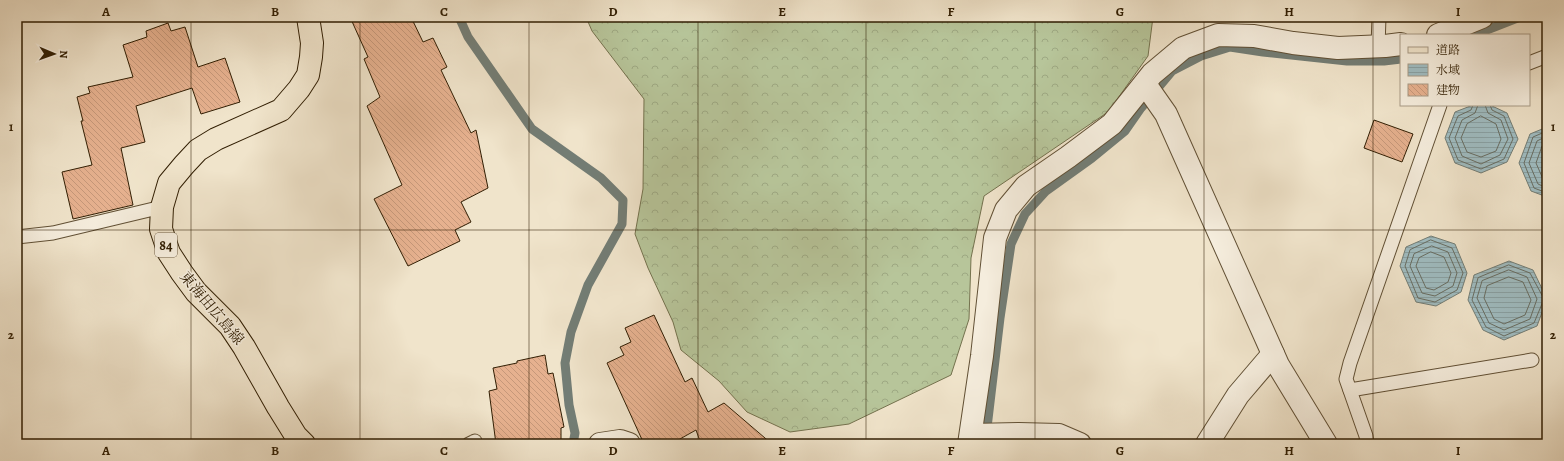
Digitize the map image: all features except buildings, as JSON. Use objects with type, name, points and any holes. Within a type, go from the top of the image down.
[{"type":"main road","name":"東海田広島線","points":[[304,444],[296,436],[244,347],[230,326],[196,292],[169,253],[161,229],[162,208],[169,183],[198,150],[216,139],[282,110],[291,100],[308,75],[312,43],[308,17]]},
{"type":"street","points":[[1440,34],[1482,17]]},
{"type":"street","points":[[1080,444],[1059,435],[1019,434],[970,440],[982,356],[995,238],[1006,210],[1026,186],[1112,124],[1152,74],[1183,48],[1218,35],[1254,36],[1294,43],[1338,48],[1378,47],[1400,44]]},
{"type":"street","points":[[1145,84],[1166,114],[1278,365],[1326,444]]},
{"type":"street","points":[[1207,444],[1238,395],[1273,354]]},
{"type":"street","points":[[600,444],[620,441],[629,444]]},
{"type":"lane","points":[[1378,47],[1379,17]]},
{"type":"lane","points":[[1530,64],[1547,56]]},
{"type":"lane","points":[[1367,444],[1366,436],[1346,379],[1350,363],[1440,106]]},
{"type":"lane","points":[[17,237],[53,233],[162,208]]},
{"type":"lane","points":[[1350,390],[1532,360]]},
{"type":"green space","points":[[586,17],[1153,17],[1148,56],[1108,112],[984,196],[971,258],[969,319],[951,375],[849,424],[790,432],[747,412],[719,381],[681,350],[673,322],[648,268],[635,234],[643,189],[644,99],[592,31]]},
{"type":"water","points":[[1470,106],[1492,106],[1507,113],[1518,139],[1507,162],[1481,173],[1455,163],[1445,138],[1455,112]]},
{"type":"water","points":[[1547,127],[1547,197],[1531,191],[1519,163],[1530,134]]},
{"type":"water","points":[[1431,236],[1455,244],[1467,273],[1461,292],[1436,306],[1416,302],[1400,266],[1406,247]]},
{"type":"water","points":[[1509,261],[1533,270],[1547,299],[1537,326],[1504,340],[1483,330],[1468,300],[1474,275]]},
{"type":"waterway","points":[[459,17],[468,37],[532,129],[601,178],[623,200],[622,224],[588,285],[571,332],[565,363],[569,405],[575,433],[573,444]]},
{"type":"waterway","points":[[1477,34],[1520,17]]},
{"type":"waterway","points":[[986,436],[1000,318],[1011,244],[1025,214],[1046,191],[1092,158],[1125,131],[1141,108],[1172,71],[1201,56],[1230,47],[1347,61],[1384,61],[1400,59]]}]
